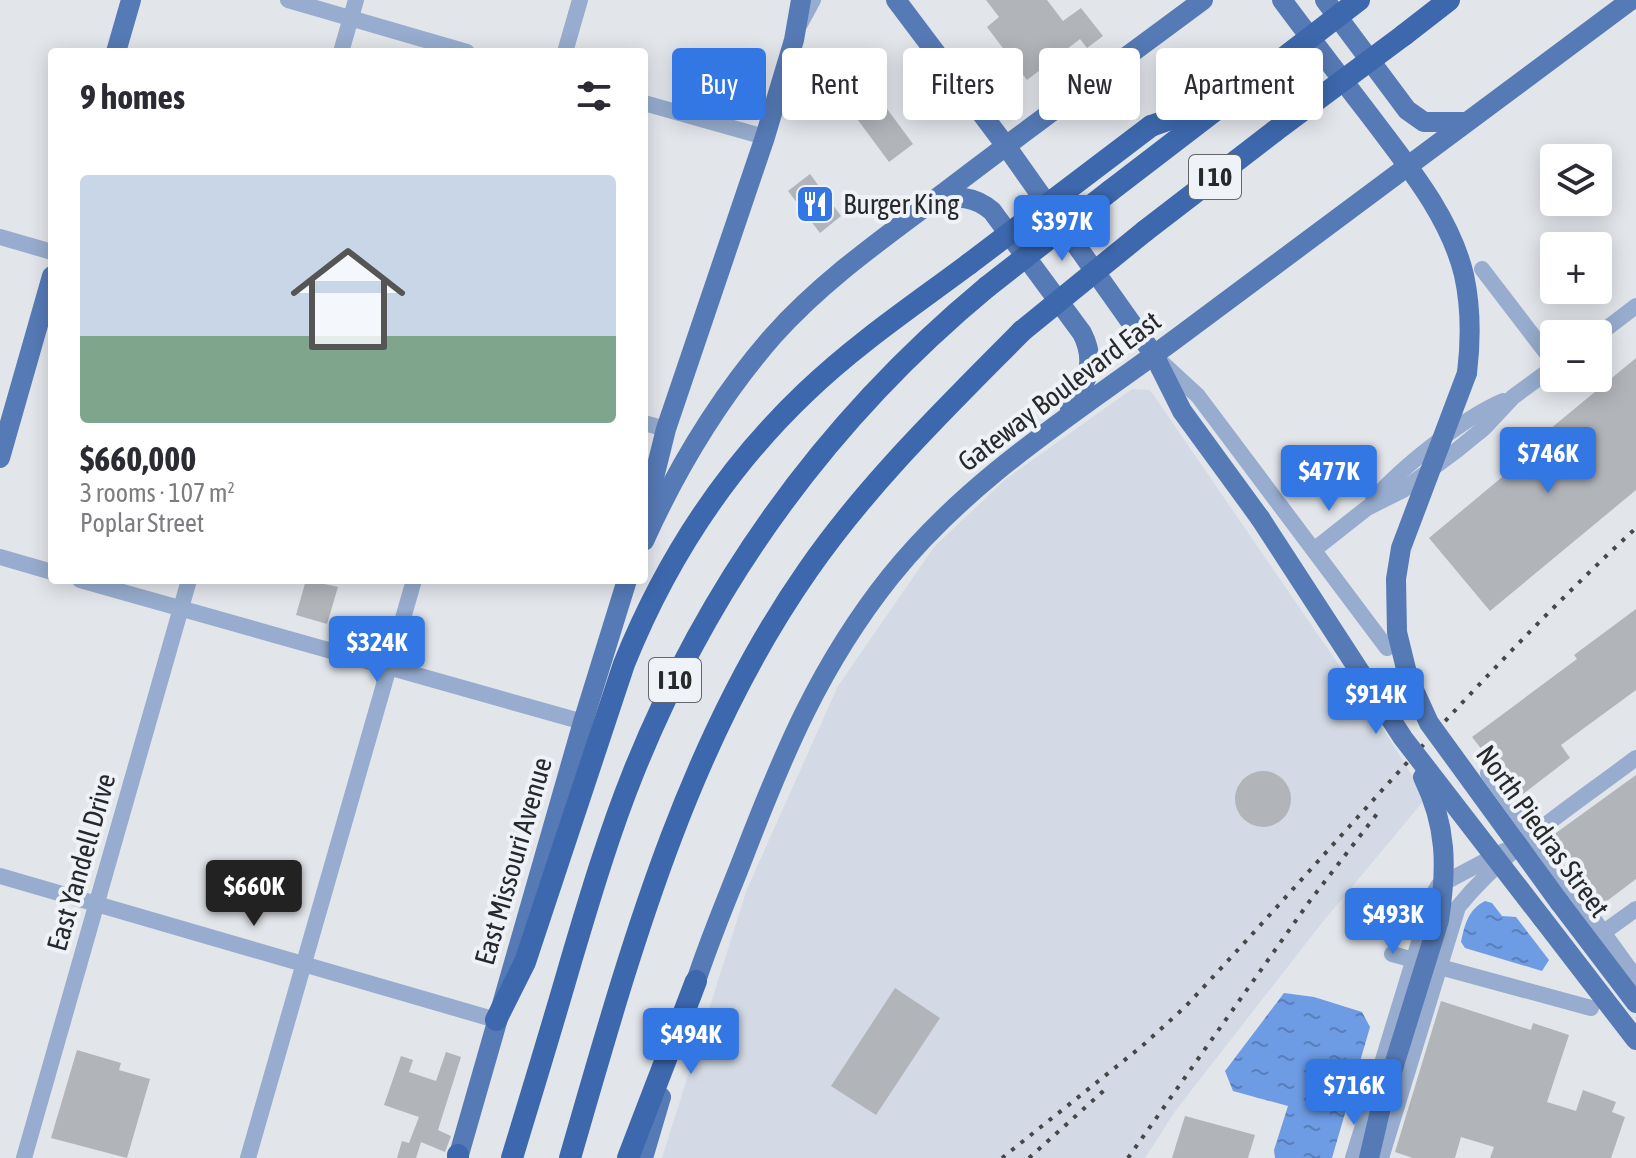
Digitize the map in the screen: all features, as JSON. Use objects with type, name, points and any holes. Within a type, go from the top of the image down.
[{"type":"highway","name":"I 10","points":[[1296,48],[1359,0]]},
{"type":"highway","name":"I 10","points":[[570,1158],[635,933],[701,765],[744,677],[807,572],[845,521],[894,462],[1022,331],[1145,231],[1448,2]]},
{"type":"highway","points":[[496,1020],[525,962],[624,664],[641,622],[688,537],[736,469],[806,391],[875,333],[1151,126],[1167,120]]},
{"type":"highway","name":"I 10","points":[[512,1158],[610,836],[646,743],[695,641],[737,569],[789,491],[837,433],[946,320],[1202,120]]},
{"type":"highway","points":[[628,1158],[696,981]]},
{"type":"main road","points":[[117,48],[131,0]]},
{"type":"main road","points":[[648,502],[666,429],[765,137],[794,40],[801,0]]},
{"type":"main road","name":"North Piedras Street","points":[[896,0],[1006,146],[1154,355],[1182,411],[1260,518],[1403,738],[1636,1040]]},
{"type":"main road","points":[[648,532],[674,476],[740,377],[772,338],[824,285],[1203,0]]},
{"type":"main road","name":"North Piedras Street","points":[[1282,0],[1408,166],[1445,227],[1463,274],[1469,303],[1467,373],[1401,548],[1396,579],[1397,632],[1408,677],[1429,723],[1636,1003]]},
{"type":"main road","points":[[1325,0],[1407,110],[1424,122],[1467,122]]},
{"type":"main road","name":"Gateway Boulevard East","points":[[643,1158],[696,981],[782,758],[810,697],[834,656],[891,576],[927,535],[986,478],[1631,0]]},
{"type":"main road","points":[[927,205],[951,197],[976,199],[992,211],[1082,333],[1088,344],[1090,369],[1086,382],[1063,419]]},
{"type":"main road","points":[[0,458],[48,290]]},
{"type":"main road","name":"East Missouri Avenue","points":[[458,1157],[626,584]]},
{"type":"main road","points":[[1369,1158],[1381,1107],[1439,920],[1445,877],[1439,813],[1403,738]]},
{"type":"street","points":[[288,0],[453,48]]},
{"type":"street","points":[[342,48],[356,0]]},
{"type":"street","points":[[566,48],[580,0]]},
{"type":"street","points":[[794,40],[813,0]]},
{"type":"street","points":[[648,104],[765,137]]},
{"type":"street","points":[[0,237],[48,251]]},
{"type":"street","points":[[1482,269],[1540,346]]},
{"type":"street","points":[[1612,324],[1636,306]]},
{"type":"street","name":"North Piedras Street","points":[[1154,355],[1198,396],[1387,648]]},
{"type":"street","points":[[1315,549],[1367,508],[1403,490],[1457,450],[1540,376]]},
{"type":"street","points":[[648,424],[666,429]]},
{"type":"street","points":[[0,557],[48,571]]},
{"type":"street","points":[[94,584],[583,722]]},
{"type":"street","name":"East Yandell Drive","points":[[24,1158],[188,584]]},
{"type":"street","points":[[248,1158],[413,584]]},
{"type":"street","points":[[1381,1158],[1458,907],[1470,892],[1533,835],[1636,758]]},
{"type":"street","name":"North Piedras Street","points":[[1488,773],[1636,978]]},
{"type":"street","points":[[1353,1158],[1438,886],[1533,835]]},
{"type":"street","points":[[0,876],[496,1020]]},
{"type":"street","points":[[1604,932],[1636,909]]},
{"type":"street","points":[[1392,954],[1591,1008]]},
{"type":"shaded area","points":[[1132,389],[1150,390],[1389,738],[1426,798],[1321,924],[1176,1110],[1145,1158],[662,1158],[747,889],[838,686],[934,547],[1006,479]]},
{"type":"water","points":[[1485,901],[1492,903],[1502,916],[1516,917],[1549,960],[1542,971],[1465,948],[1461,942],[1468,918]]},
{"type":"water","points":[[1284,993],[1314,997],[1362,1012],[1370,1027],[1332,1158],[1275,1158],[1274,1150],[1288,1106],[1233,1091],[1225,1071]]},
{"type":"building","points":[[986,0],[1047,0],[1063,21],[1081,8],[1103,36],[1087,48],[1080,39],[1068,48],[1039,48],[1039,71],[1027,80],[1023,75],[1023,48],[1003,48],[987,27],[999,17]]},
{"type":"building","points":[[887,109],[913,144],[889,162],[858,120],[887,120]]},
{"type":"building","name":"Burger King","points":[[810,174],[841,216],[820,233],[788,191]]},
{"type":"building","points":[[1636,358],[1636,490],[1490,611],[1429,538],[1513,468],[1509,463],[1595,392],[1612,392],[1612,378]]},
{"type":"building","points":[[305,584],[338,587],[327,624],[296,615]]},
{"type":"building","points":[[1636,609],[1636,690],[1561,745],[1570,758],[1519,797],[1472,737],[1577,659],[1574,655]]},
{"type":"building","points":[[1263,771],[1283,779],[1291,799],[1283,819],[1263,827],[1243,819],[1235,799],[1243,779]]},
{"type":"building","points":[[1636,775],[1636,879],[1599,907],[1549,838]]},
{"type":"building","points":[[895,988],[940,1018],[876,1115],[831,1086]]},
{"type":"building","points":[[1441,1001],[1531,1030],[1533,1023],[1569,1035],[1547,1102],[1576,1111],[1583,1090],[1616,1102],[1612,1112],[1625,1117],[1611,1158],[1490,1158],[1494,1147],[1461,1137],[1455,1158],[1413,1158],[1395,1152]]},
{"type":"building","points":[[77,1050],[121,1063],[119,1070],[150,1079],[127,1158],[51,1138]]},
{"type":"building","points":[[446,1052],[461,1057],[438,1130],[451,1136],[445,1152],[421,1142],[416,1158],[397,1158],[402,1141],[409,1143],[419,1117],[384,1105],[401,1056],[413,1060],[409,1072],[436,1081]]},
{"type":"building","points":[[1185,1116],[1255,1135],[1248,1158],[1172,1158]]},
{"type":"railway","points":[[1002,1158],[1141,1047],[1185,1007],[1462,703],[1636,528]]},
{"type":"railway","points":[[1128,1158],[1309,902],[1380,810]]},
{"type":"railway","points":[[1029,1158],[1109,1086]]},
{"type":"place","name":"Burger King","points":[[815,204]]}]
